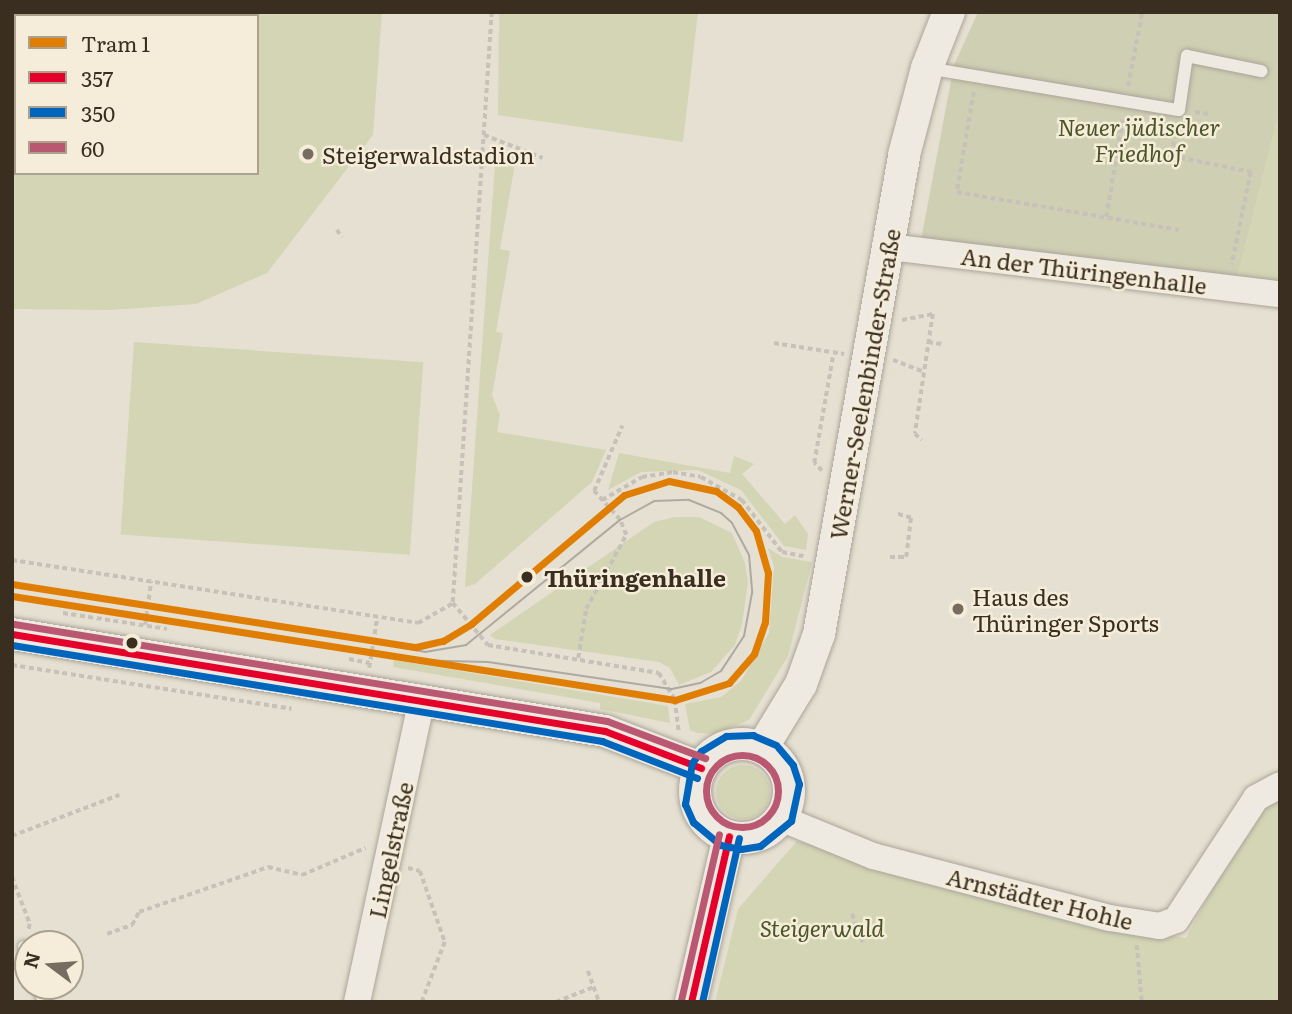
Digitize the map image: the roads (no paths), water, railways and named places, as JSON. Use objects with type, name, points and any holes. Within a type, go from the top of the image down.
[{"type":"street","name":"Werner-Seelenbinder-Straße","points":[[762,748],[810,662],[832,563],[904,155],[927,68],[949,12]]},
{"type":"street","name":"An der Thüringenhalle","points":[[889,247],[1280,294]]},
{"type":"street","points":[[12,634],[422,698],[605,731],[701,768]]},
{"type":"street","name":"Lingelstraße","points":[[357,1002],[422,698]]},
{"type":"street","points":[[728,746],[762,748],[778,761],[789,785],[780,818],[757,836],[729,836],[712,827],[701,815],[695,800],[701,768],[728,746]]},
{"type":"street","name":"Arnstädter Hohle","points":[[780,818],[873,856],[1110,918],[1160,926],[1176,920],[1256,798],[1280,785]]},
{"type":"street","points":[[691,1002],[729,836]]},
{"type":"lane","points":[[927,68],[1179,110],[1187,56],[1261,71]]},
{"type":"tram line","name":"1","points":[[12,584],[416,647],[443,641],[471,624],[624,495],[669,481],[716,491],[738,507],[756,531],[768,573],[765,622],[754,654],[729,683],[675,700],[12,596]]},
{"type":"tram line","points":[[394,646],[425,652],[466,645],[620,520],[654,501],[689,500],[721,513],[732,523],[749,555],[752,593],[744,636],[721,671],[700,683],[671,689],[488,662],[410,660]]},
{"type":"place","name":"Steigerwaldstadion","points":[[308,154]]},
{"type":"place","name":"Thüringenhalle","points":[[527,577]]},
{"type":"place","name":"Haus des Thüringer Sports","points":[[958,609]]},
{"type":"park label","name":"Neuer jüdischer Friedhof","points":[[1139,139]]},
{"type":"park label","name":"Steigerwald","points":[[822,927]]}]
